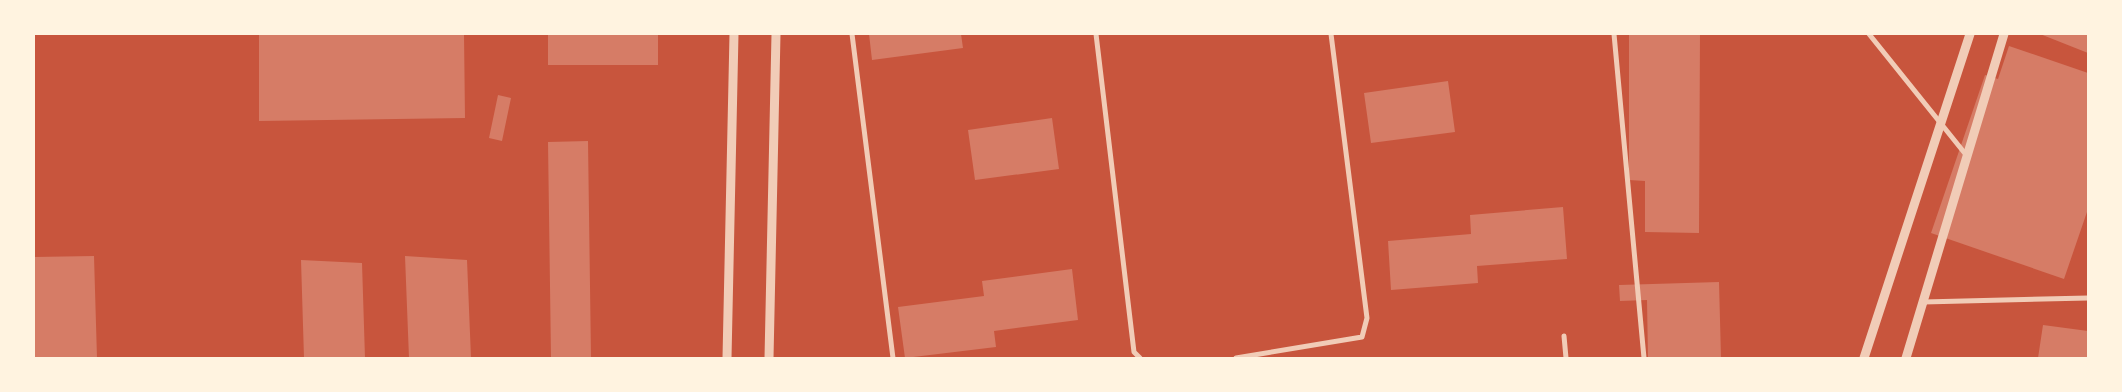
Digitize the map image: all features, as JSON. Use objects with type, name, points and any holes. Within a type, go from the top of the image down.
[{"type":"street","points":[[727,358],[734,34]]},
{"type":"street","points":[[769,358],[776,34]]},
{"type":"street","points":[[852,34],[894,358]]},
{"type":"street","points":[[1096,34],[1134,352],[1140,358]]},
{"type":"street","points":[[1236,358],[1362,337],[1367,318],[1331,34]]},
{"type":"street","points":[[1614,34],[1644,358]]},
{"type":"street","points":[[1869,34],[1940,125],[1967,156]]},
{"type":"street","points":[[1864,358],[1970,34]]},
{"type":"street","points":[[1906,358],[2004,34]]},
{"type":"street","points":[[1923,302],[2088,298]]},
{"type":"street","points":[[1564,336],[1566,358]]},
{"type":"street","points":[[1282,350],[1283,358]]},
{"type":"building","points":[[259,34],[464,34],[465,118],[259,121]]},
{"type":"building","points":[[548,34],[658,34],[658,65],[548,65]]},
{"type":"building","points":[[869,34],[961,34],[963,48],[872,60]]},
{"type":"building","points":[[1629,34],[1700,34],[1699,233],[1645,232],[1645,181],[1629,180]]},
{"type":"building","points":[[2040,34],[2088,34],[2088,53]]},
{"type":"building","points":[[2009,46],[2088,73],[2088,209],[2064,279],[1931,233],[1985,75],[1998,79]]},
{"type":"building","points":[[1448,81],[1455,132],[1371,143],[1364,93]]},
{"type":"building","points":[[498,95],[511,98],[502,141],[489,138]]},
{"type":"building","points":[[1052,118],[1059,169],[975,180],[968,130]]},
{"type":"building","points":[[588,141],[591,358],[551,358],[548,142]]},
{"type":"building","points":[[1563,207],[1567,259],[1477,266],[1478,283],[1391,290],[1388,241],[1471,234],[1470,215]]},
{"type":"building","points":[[94,256],[97,358],[34,358],[34,257]]},
{"type":"building","points":[[405,256],[467,260],[471,358],[409,358]]},
{"type":"building","points":[[301,260],[362,263],[365,358],[304,358]]},
{"type":"building","points":[[1072,269],[1078,320],[994,331],[996,347],[905,358],[898,307],[984,296],[982,281]]},
{"type":"building","points":[[1719,282],[1721,358],[1648,358],[1647,300],[1620,301],[1619,285]]},
{"type":"building","points":[[2043,325],[2088,331],[2088,358],[2038,358]]}]
